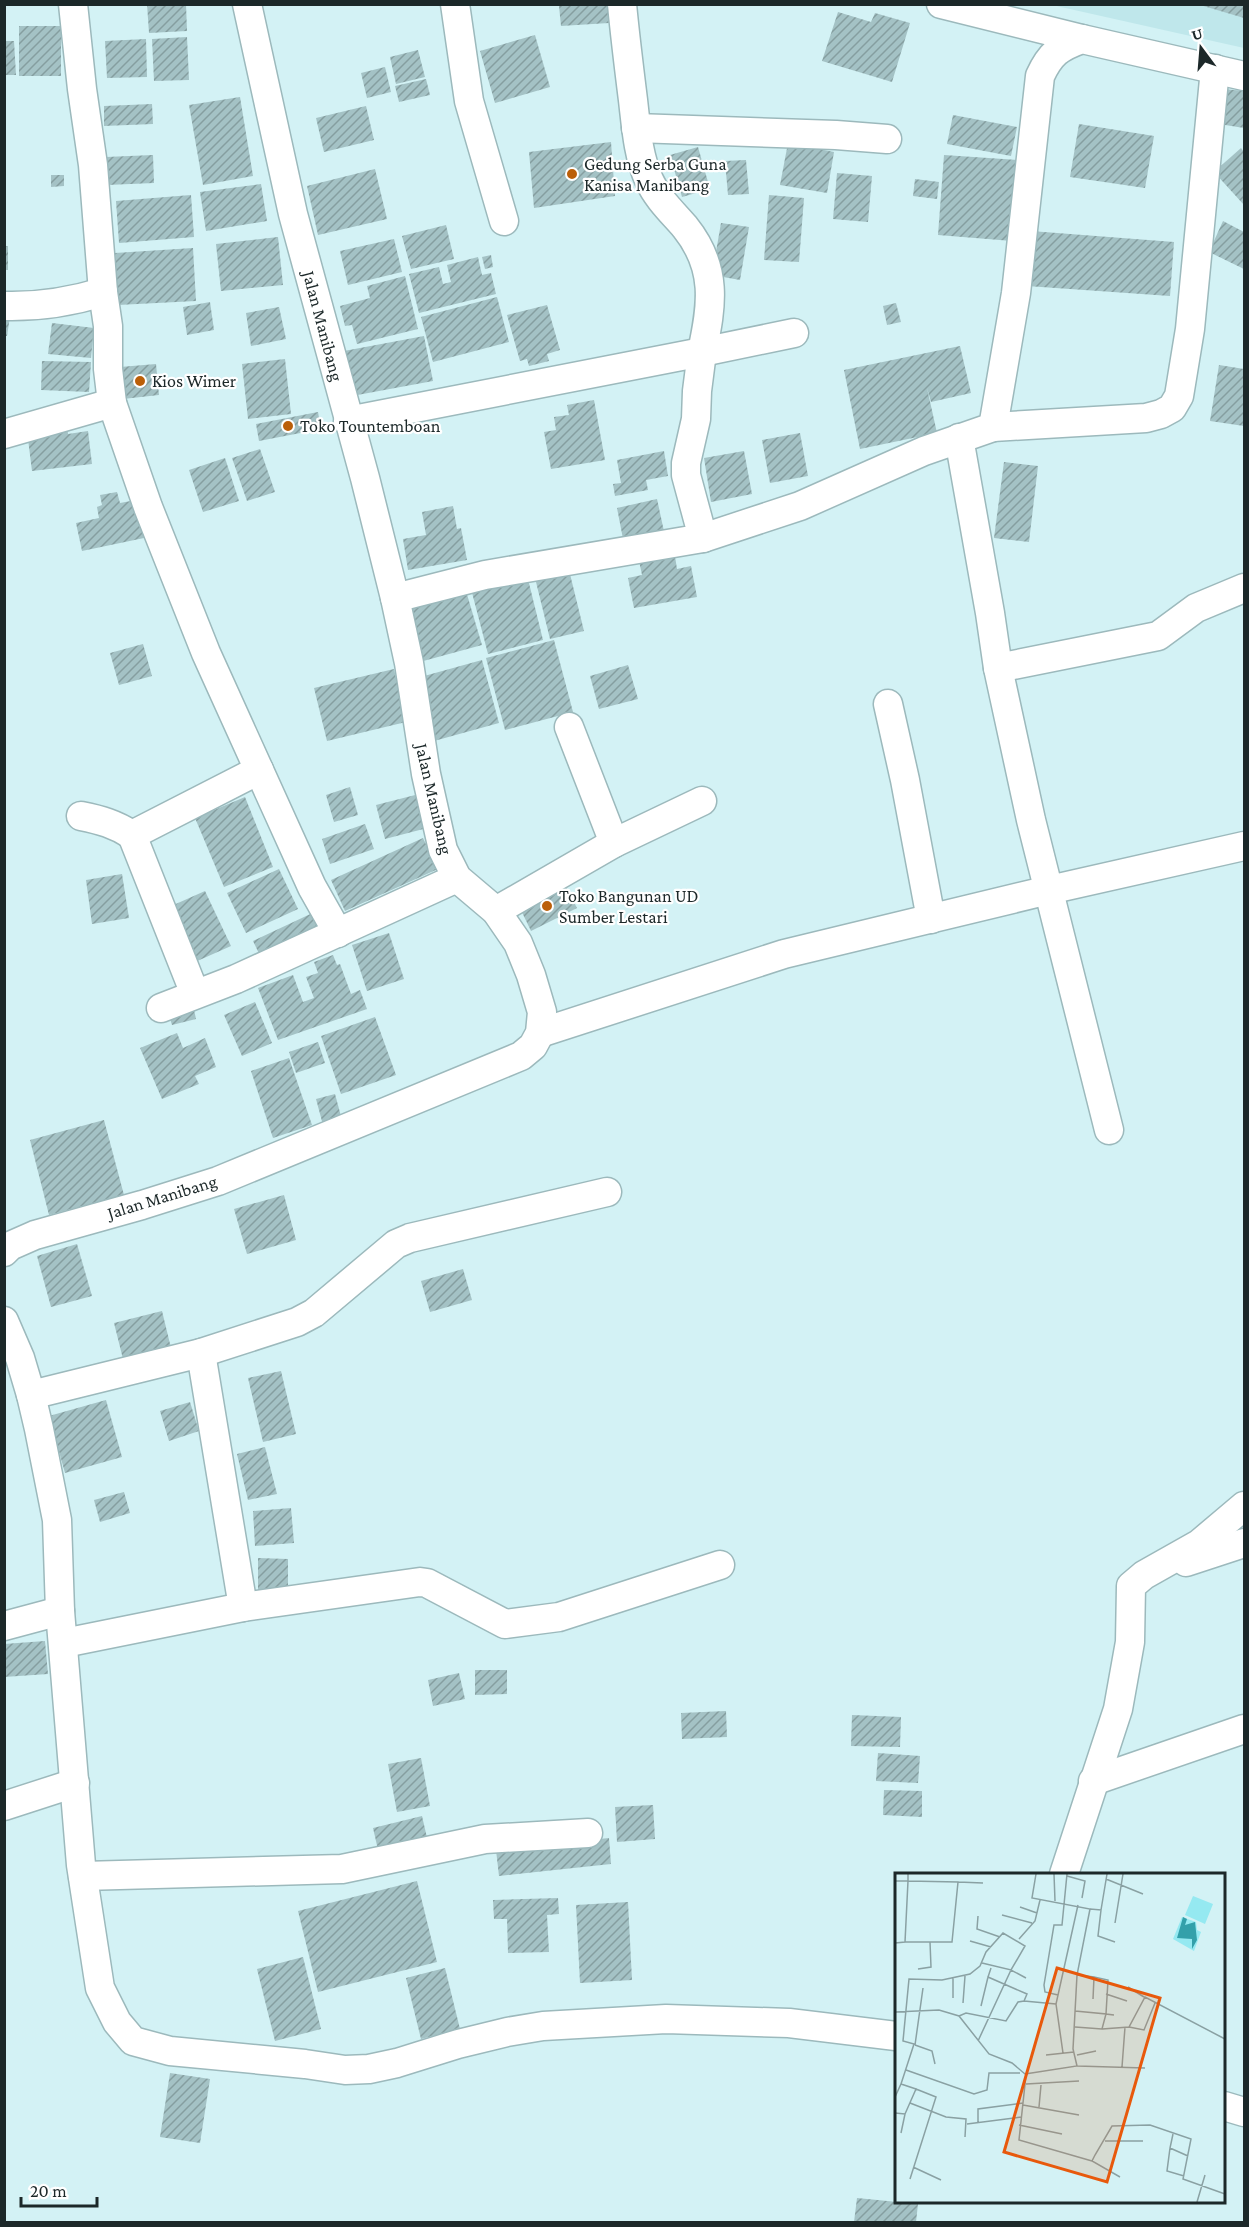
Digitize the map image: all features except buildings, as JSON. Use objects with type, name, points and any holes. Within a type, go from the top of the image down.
[{"type":"street","points":[[74,4],[82,89],[93,165],[103,292],[108,326],[108,369],[112,403],[148,507],[206,653],[312,886],[338,933]]},
{"type":"street","points":[[455,4],[470,100],[504,221]]},
{"type":"street","points":[[622,4],[636,128],[649,180],[663,202],[687,230],[706,264],[711,283],[711,307],[702,352],[696,419],[686,463],[686,475],[703,538]]},
{"type":"street","points":[[941,4],[1245,76]]},
{"type":"street","name":"Jalan Manibang","points":[[4,1252],[10,1246],[35,1235],[218,1181],[521,1056],[533,1046],[540,1033],[542,1012],[518,943],[496,911],[457,878],[443,850],[434,814],[409,663],[395,598],[365,478],[293,214],[254,6]]},
{"type":"street","points":[[993,427],[1016,293],[1040,76],[1047,61],[1057,51],[1064,45],[1082,39]]},
{"type":"street","points":[[395,598],[486,575],[703,538],[800,506],[924,451],[993,427],[1146,418],[1172,408],[1179,396],[1190,329],[1215,69]]},
{"type":"street","points":[[636,128],[887,139]]},
{"type":"street","points":[[4,306],[51,305],[75,301],[103,292]]},
{"type":"street","points":[[348,421],[794,333]]},
{"type":"street","points":[[4,434],[112,403]]},
{"type":"street","points":[[959,438],[998,668],[1031,820],[1109,1130]]},
{"type":"street","points":[[998,668],[1158,636],[1196,608],[1245,588]]},
{"type":"street","points":[[888,704],[931,919]]},
{"type":"street","points":[[569,727],[614,843]]},
{"type":"street","points":[[132,835],[259,770]]},
{"type":"street","points":[[496,911],[614,843],[702,801]]},
{"type":"street","points":[[81,816],[117,825],[132,835],[195,994]]},
{"type":"street","points":[[540,1033],[784,954],[864,933],[1245,846]]},
{"type":"street","points":[[161,1008],[236,979],[457,878]]},
{"type":"street","points":[[31,1395],[201,1353],[307,1318],[401,1241],[607,1191]]},
{"type":"street","points":[[4,1321],[20,1358],[31,1395],[57,1520],[60,1611],[83,1876],[100,1988],[117,2022],[133,2041],[170,2051],[345,2070],[369,2069],[397,2063],[458,2044],[543,2026],[666,2019],[789,2023],[895,2036]]},
{"type":"street","points":[[201,1353],[243,1607]]},
{"type":"street","points":[[1065,1873],[1118,1709],[1131,1642],[1131,1586],[1144,1575],[1199,1544],[1245,1506]]},
{"type":"street","points":[[1144,1575],[1245,1543]]},
{"type":"street","points":[[63,1643],[243,1607],[420,1582],[427,1583],[505,1624],[513,1624],[559,1617],[720,1565]]},
{"type":"street","points":[[4,1626],[60,1611]]},
{"type":"street","points":[[1093,1781],[1245,1729]]},
{"type":"street","points":[[4,1806],[75,1783]]},
{"type":"street","points":[[83,1876],[342,1869],[485,1839],[588,1833]]},
{"type":"street","points":[[1225,2106],[1245,2112]]},
{"type":"shaded area","points":[[1052,5],[1244,5],[1244,48]]},
{"type":"place","name":"Gedung Serba Guna Kanisa Manibang","points":[[572,174]]},
{"type":"place","name":"Kios Wimer","points":[[140,381]]},
{"type":"place","name":"Toko Tountemboan","points":[[288,426]]},
{"type":"place","name":"Toko Bangunan UD Sumber Lestari","points":[[547,906]]}]
